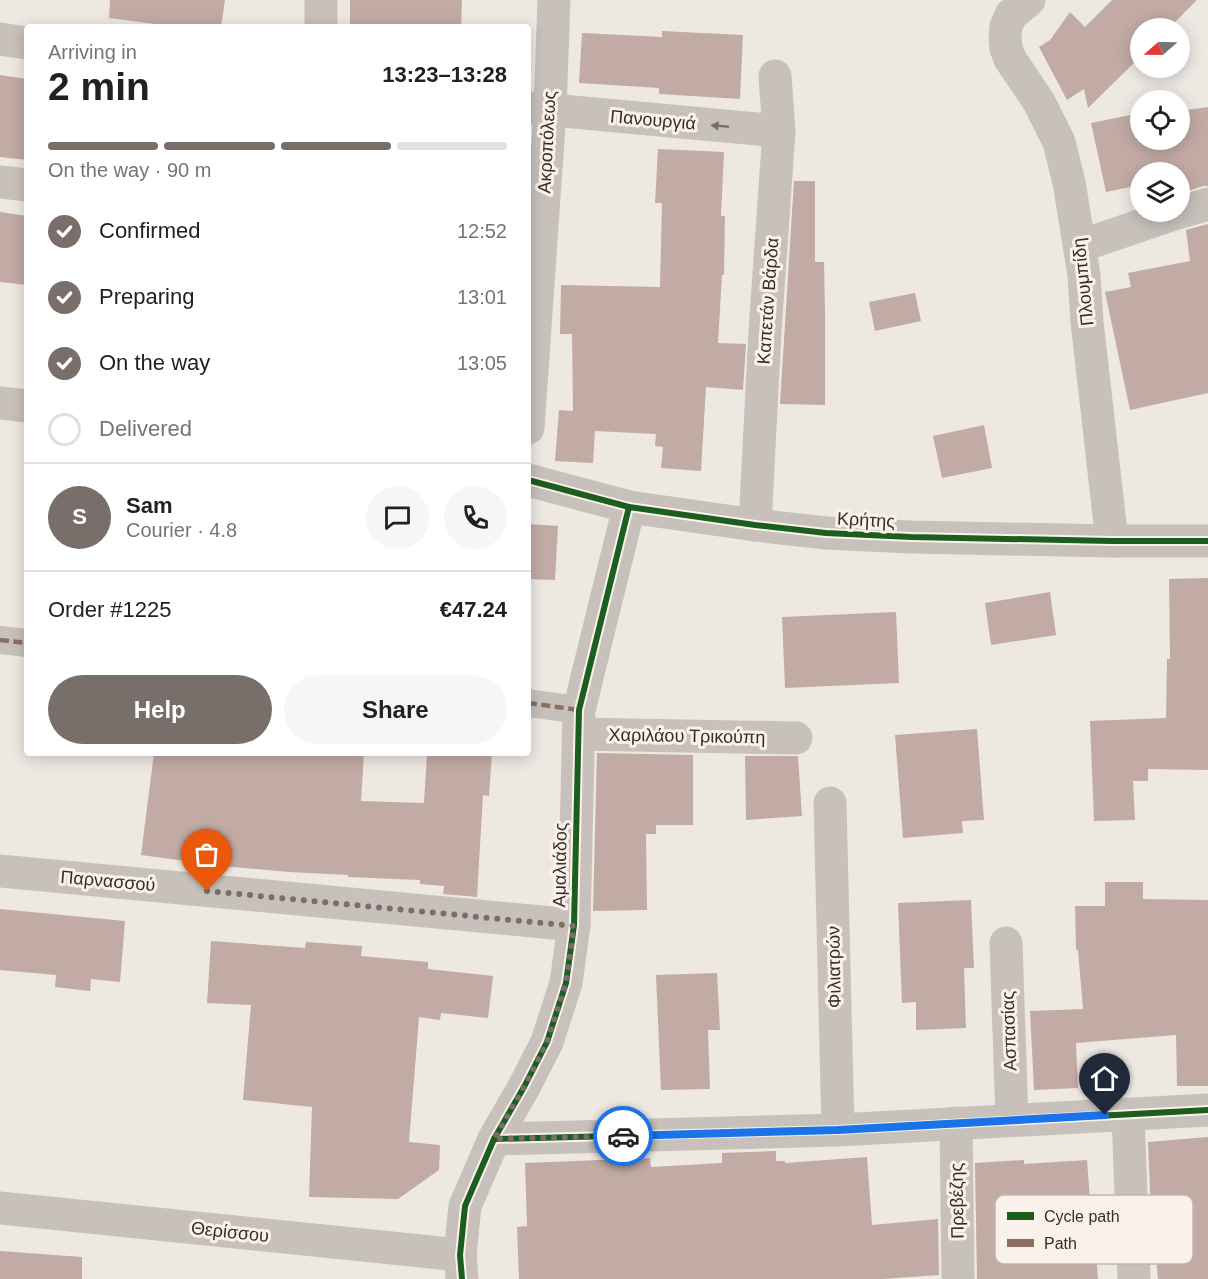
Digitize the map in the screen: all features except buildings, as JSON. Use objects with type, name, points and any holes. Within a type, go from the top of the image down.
[{"type":"street","points":[[321,0],[321,24]]},
{"type":"street","name":"Ακροπόλεως","points":[[531,341],[539,109],[554,0]]},
{"type":"street","name":"Πλουμπίδη","points":[[1029,0],[1011,15],[1006,26],[1006,48],[1010,59],[1039,102],[1059,142],[1069,182],[1080,246],[1112,541]]},
{"type":"street","points":[[0,39],[24,43]]},
{"type":"street","name":"Καπετάν Βάρδα","points":[[755,525],[765,331],[779,132],[776,76]]},
{"type":"street","name":"Πανουργιά","points":[[539,109],[779,132]]},
{"type":"street","points":[[0,182],[24,185]]},
{"type":"street","points":[[1080,246],[1208,204]]},
{"type":"street","points":[[0,403],[24,406]]},
{"type":"street","name":"Κρήτης","points":[[531,481],[629,507],[826,533],[901,537],[1208,541]]},
{"type":"street","name":"Αμαλιάδος","points":[[461,1267],[465,1206],[494,1139],[547,1042],[566,983],[574,926],[579,722],[629,507]]},
{"type":"street","points":[[0,640],[24,643]]},
{"type":"street","points":[[531,704],[579,722]]},
{"type":"street","name":"Χαριλάου Τρικούπη","points":[[579,722],[796,738]]},
{"type":"street","name":"Φιλιατρών","points":[[830,803],[838,1130]]},
{"type":"street","name":"Παρνασσού","points":[[0,871],[574,926]]},
{"type":"street","name":"Ασπασίας","points":[[1006,943],[1012,1119]]},
{"type":"street","points":[[494,1139],[838,1130],[1208,1110]]},
{"type":"street","points":[[1128,1114],[1131,1195]]},
{"type":"street","name":"Πρεβέζης","points":[[956,1123],[958,1279]]},
{"type":"street","name":"Θερίσσου","points":[[0,1208],[461,1267]]},
{"type":"street","points":[[1133,1264],[1134,1279]]},
{"type":"marked path","points":[[0,640],[24,643]]},
{"type":"marked path","points":[[531,703],[579,710]]},
{"type":"cycle path","points":[[531,481],[629,507],[826,533],[911,537],[1208,541]]},
{"type":"cycle path","points":[[462,1279],[460,1255],[465,1206],[494,1139],[547,1042],[566,983],[574,925],[579,710],[629,507]]},
{"type":"cycle path","points":[[494,1139],[838,1130],[1208,1110]]},
{"type":"way so far","points":[[207,891],[574,926],[566,983],[547,1042],[494,1139],[623,1136]]},
{"type":"route","points":[[623,1136],[838,1130],[1105,1115]]}]
